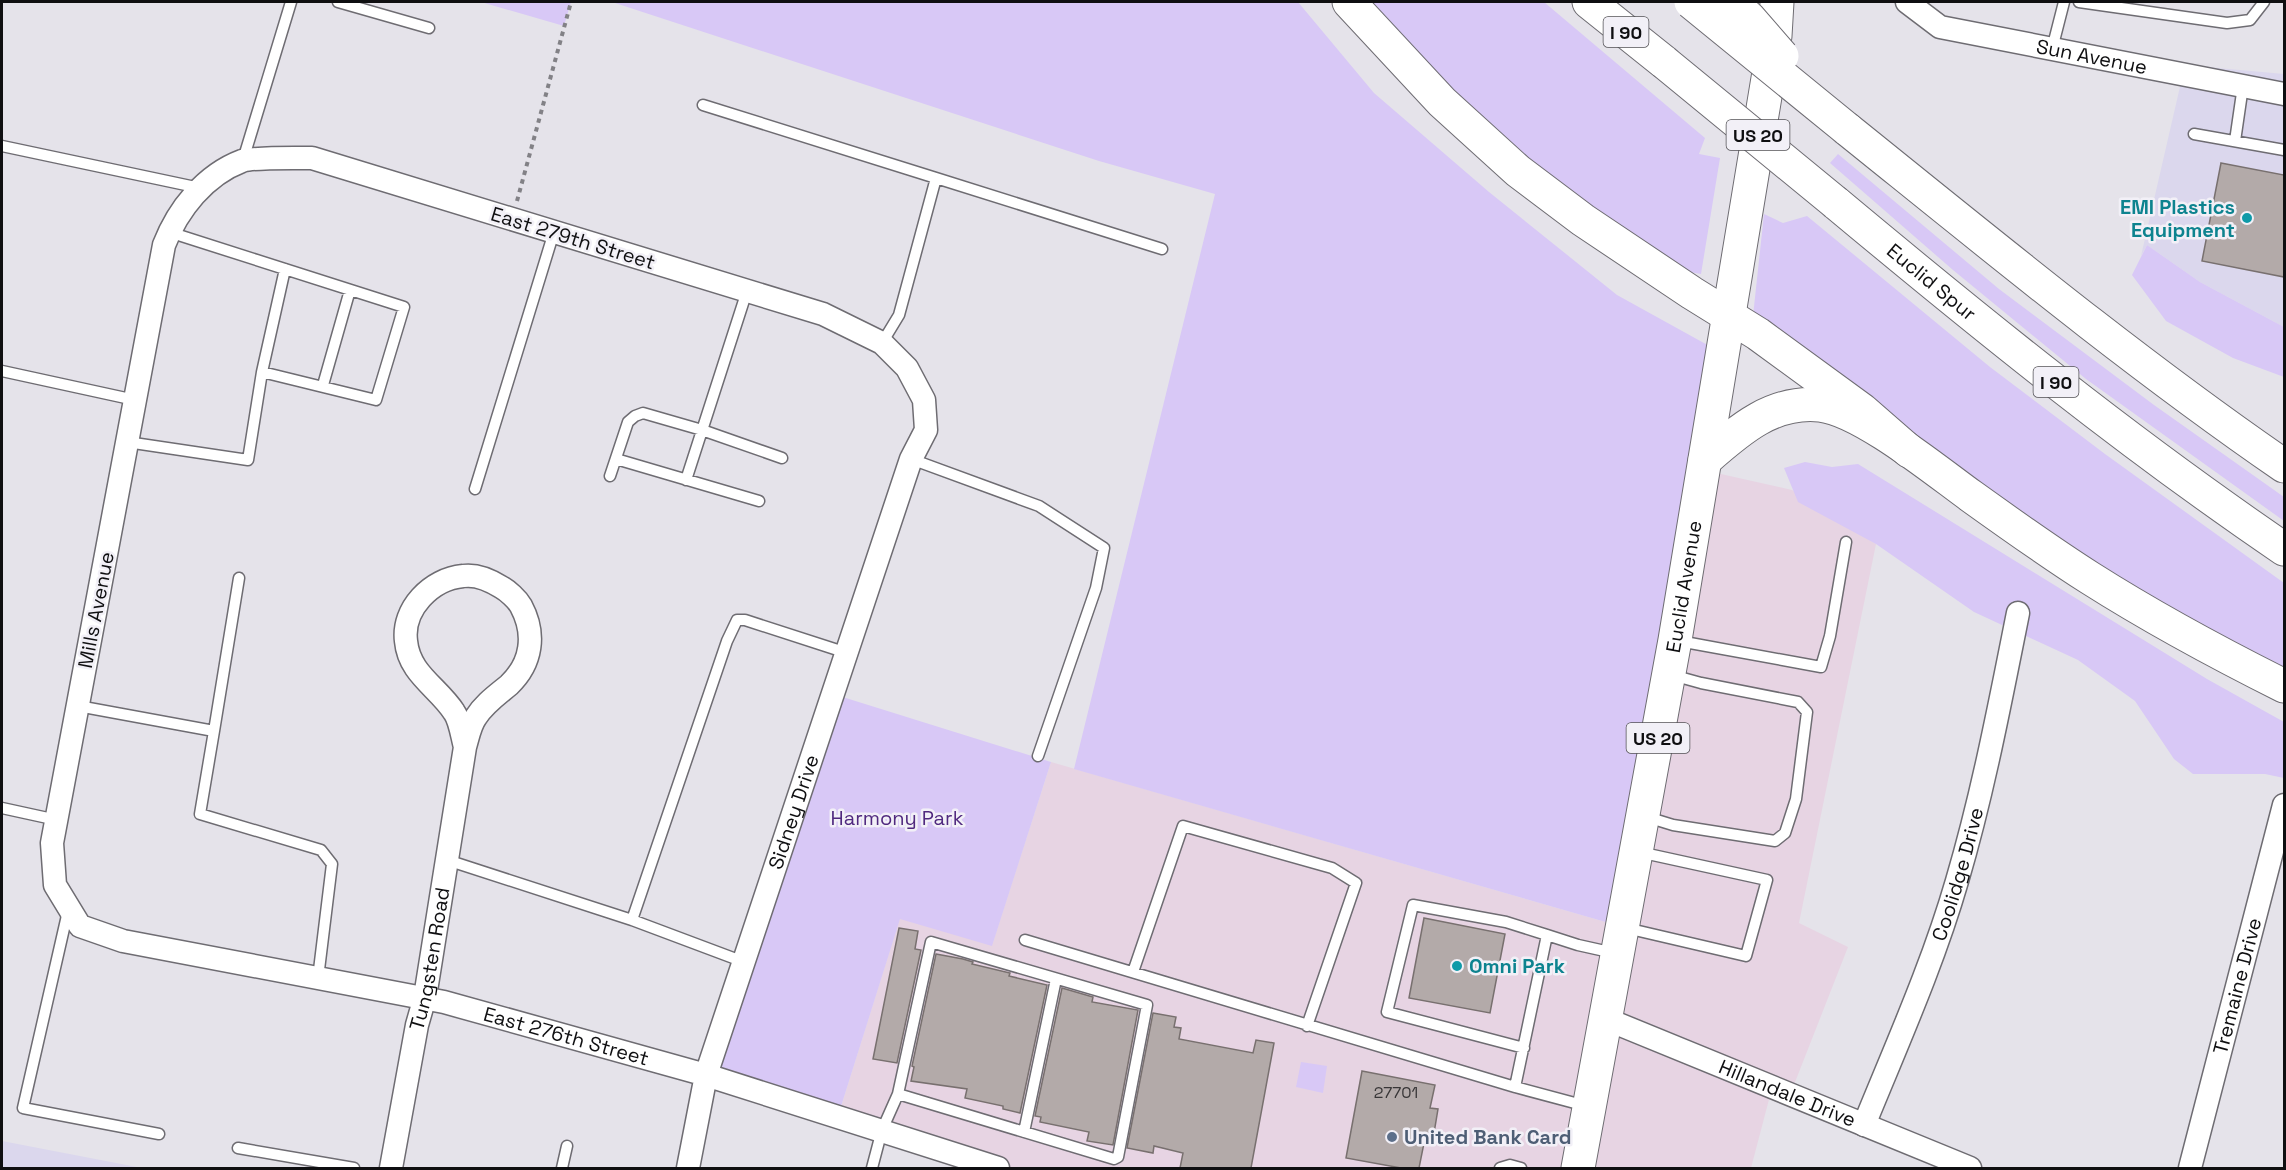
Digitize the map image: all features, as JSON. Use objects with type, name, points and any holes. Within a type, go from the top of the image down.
[{"type":"main road","points":[[1349,2],[1442,102],[1518,171],[1583,220],[1758,334],[1862,410],[1909,450],[2031,539],[2163,622],[2284,686]]},
{"type":"main road","name":"Euclid Spur","points":[[1589,2],[1942,291],[2115,428],[2232,514],[2284,549]]},
{"type":"main road","points":[[1691,2],[2134,357],[2284,466]]},
{"type":"main road","points":[[1731,2],[1749,18],[1847,129]]},
{"type":"main road","name":"Euclid Avenue","points":[[1578,1168],[1676,640],[1727,314],[1775,36],[1777,2]]},
{"type":"main road","points":[[1705,460],[1735,433],[1764,415],[1784,408],[1805,405],[1819,405],[1840,410],[1909,450]]},
{"type":"street","name":"Sun Avenue","points":[[1907,2],[1940,27],[2284,94]]},
{"type":"street","name":"East 279th Street","points":[[167,238],[184,208],[206,181],[243,160],[312,158],[823,314],[882,343],[907,368],[924,400],[926,430],[911,459]]},
{"type":"street","name":"Mills Avenue","points":[[123,941],[80,926],[55,885],[52,843],[167,238]]},
{"type":"street","name":"Sidney Drive","points":[[688,1168],[706,1075],[911,459]]},
{"type":"street","name":"Tungsten Road","points":[[391,1168],[417,1025],[425,997],[465,747],[475,718],[490,700],[510,684],[523,667],[531,645],[528,623],[520,604],[507,590],[487,578],[463,575],[439,583],[420,597],[408,618],[405,641],[412,664],[456,712],[465,747]]},
{"type":"street","name":"Coolidge Drive","points":[[1864,1125],[1924,976],[1957,883],[1981,793],[2018,613]]},
{"type":"street","name":"Tremaine Drive","points":[[2190,1168],[2284,805]]},
{"type":"street","name":"East 276th Street","points":[[123,941],[425,997],[706,1075],[999,1168]]},
{"type":"street","name":"Hillandale Drive","points":[[1606,1019],[1970,1168]]},
{"type":"lane","points":[[243,160],[291,2]]},
{"type":"lane","points":[[338,2],[429,28]]},
{"type":"lane","points":[[2052,49],[2064,2]]},
{"type":"lane","points":[[2079,2],[2227,23],[2250,20],[2264,2]]},
{"type":"lane","points":[[2235,141],[2242,86]]},
{"type":"lane","points":[[703,105],[1162,249]]},
{"type":"lane","points":[[2194,134],[2284,150]]},
{"type":"lane","points":[[2,146],[201,188]]},
{"type":"lane","points":[[882,343],[899,315],[936,177]]},
{"type":"lane","points":[[475,489],[554,232]]},
{"type":"lane","points":[[167,238],[285,269],[404,307],[376,400],[323,385],[262,372]]},
{"type":"lane","points":[[127,442],[248,460],[262,372],[285,269]]},
{"type":"lane","points":[[323,385],[350,290]]},
{"type":"lane","points":[[686,480],[747,291]]},
{"type":"lane","points":[[2,371],[135,400]]},
{"type":"lane","points":[[610,476],[628,422],[643,413],[702,430],[782,458]]},
{"type":"lane","points":[[616,459],[759,501]]},
{"type":"lane","points":[[911,459],[1039,506],[1104,548],[1096,588],[1038,756]]},
{"type":"lane","points":[[1676,640],[1821,668],[1830,636],[1846,542]]},
{"type":"lane","points":[[239,578],[201,814],[321,850],[332,864],[318,978]]},
{"type":"lane","points":[[632,920],[727,641],[737,620],[745,620],[847,653]]},
{"type":"lane","points":[[1643,816],[1673,825],[1775,841],[1785,833],[1796,799],[1807,712],[1798,702],[1701,683],[1669,674]]},
{"type":"lane","points":[[78,706],[214,731]]},
{"type":"lane","points":[[2,808],[57,820]]},
{"type":"lane","points":[[1133,972],[1183,826],[1332,868],[1356,883],[1307,1026]]},
{"type":"lane","points":[[1524,1048],[1387,1012],[1413,905],[1506,922],[1578,945],[1621,940],[1746,956],[1767,880],[1637,852]]},
{"type":"lane","points":[[447,860],[632,920],[744,962]]},
{"type":"lane","points":[[69,908],[23,1108],[159,1134]]},
{"type":"lane","points":[[1515,1087],[1547,934]]},
{"type":"lane","points":[[1025,940],[1307,1026],[1589,1107]]},
{"type":"lane","points":[[872,1168],[882,1130],[898,1094],[931,942],[1147,1005],[1118,1157],[1114,1159],[898,1094]]},
{"type":"lane","points":[[1024,1132],[1056,979]]},
{"type":"lane","points":[[562,1168],[567,1146]]},
{"type":"lane","points":[[238,1148],[354,1168]]},
{"type":"lane","points":[[1500,1168],[1510,1165],[1521,1168]]},
{"type":"path","points":[[512,219],[571,2]]},
{"type":"shaded area","points":[[2185,65],[2284,74],[2284,327],[2200,282],[2147,245],[2141,256]]},
{"type":"shaded area","points":[[1703,470],[1792,490],[1876,544],[1799,923],[1848,947],[1790,1095],[1772,1088],[1751,1168],[998,1168],[838,1116],[900,918],[992,945],[1051,762],[1623,927]]},
{"type":"shaded area","points":[[2,1141],[142,1168],[2,1168]]},
{"type":"green space","points":[[481,2],[571,2],[564,26]]},
{"type":"green space","points":[[612,2],[1298,2],[1374,93],[1489,192],[1617,295],[1722,353],[1623,927],[1074,769],[1215,194],[1099,161]]},
{"type":"green space","points":[[1368,2],[1544,2],[1705,138],[1699,154],[1720,158],[1701,274],[1684,271],[1589,207],[1488,129]]},
{"type":"green space","points":[[1838,154],[1999,289],[2154,405],[2284,497],[2284,521],[2086,379],[1953,270],[1830,163]]},
{"type":"green space","points":[[1764,214],[1783,223],[1807,216],[1990,367],[2105,454],[2284,583],[2284,669],[2123,583],[1987,490],[1753,316]]},
{"type":"green space","points":[[2147,245],[2200,282],[2284,327],[2284,377],[2233,358],[2166,321],[2132,275]]},
{"type":"green space","points":[[1805,462],[1832,467],[1858,464],[2207,679],[2284,722],[2284,778],[2265,774],[2193,774],[2174,759],[2135,701],[2078,660],[1974,612],[1876,544],[1798,502],[1784,468]]},
{"type":"green space","name":"Harmony Park","points":[[833,694],[1051,762],[992,946],[900,919],[838,1116],[706,1075]]},
{"type":"green space","points":[[1301,1062],[1327,1066],[1323,1093],[1296,1087]]},
{"type":"building","name":"EMI Plastics Equipment","points":[[2221,163],[2284,175],[2284,277],[2202,261]]},
{"type":"building","name":"Omni Park","points":[[1424,918],[1505,934],[1490,1013],[1409,998]]},
{"type":"building","points":[[899,928],[918,931],[915,949],[921,950],[897,1063],[873,1059]]},
{"type":"building","points":[[936,954],[963,959],[973,962],[972,964],[1010,973],[1009,976],[1047,985],[1020,1113],[1003,1109],[1003,1106],[965,1098],[967,1089],[911,1081],[914,1067],[912,1066]]},
{"type":"building","points":[[1062,988],[1093,997],[1092,1002],[1138,1010],[1113,1145],[1087,1141],[1089,1132],[1040,1122],[1041,1117],[1035,1116]]},
{"type":"building","points":[[1153,1013],[1176,1017],[1174,1027],[1181,1028],[1179,1039],[1253,1053],[1256,1040],[1274,1043],[1251,1168],[1180,1168],[1183,1153],[1154,1146],[1153,1153],[1127,1148]]},
{"type":"building","points":[[1362,1071],[1435,1085],[1430,1108],[1438,1109],[1434,1133],[1431,1144],[1424,1143],[1419,1168],[1401,1168],[1346,1158]]},
{"type":"place","name":"EMI Plastics Equipment","points":[[2247,218]]},
{"type":"place","name":"Omni Park","points":[[1457,966]]},
{"type":"place","name":"United Bank Card","points":[[1392,1137]]}]
